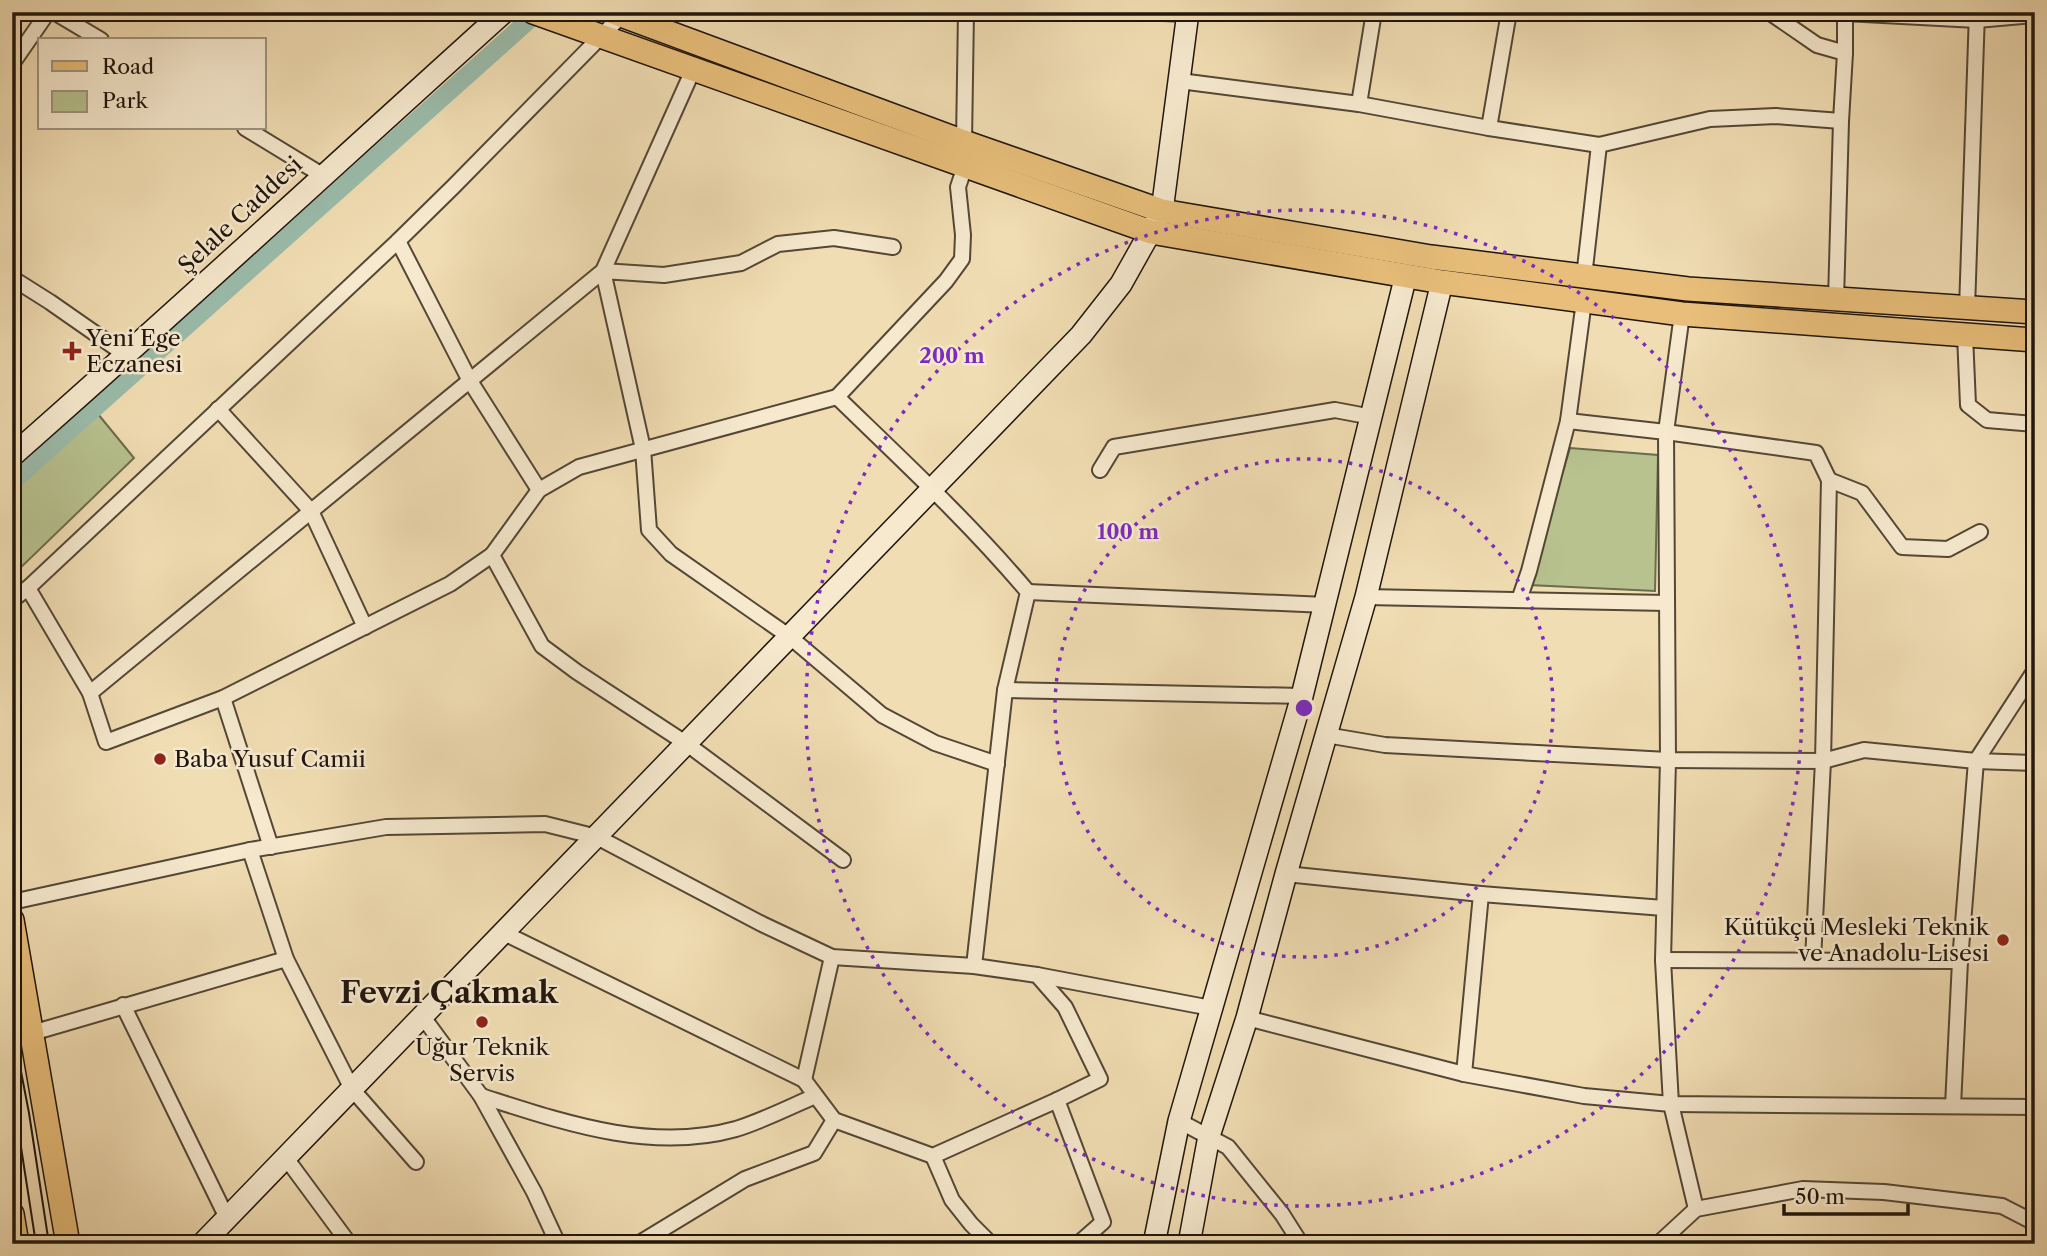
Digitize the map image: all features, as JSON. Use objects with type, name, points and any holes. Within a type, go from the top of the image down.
[{"type":"main road","points":[[533,12],[1151,232],[1442,282],[1682,314],[2035,340]]},
{"type":"main road","points":[[620,13],[964,142],[1162,211],[1431,257],[1584,277],[1688,289],[2035,312]]},
{"type":"main road","points":[[12,920],[68,1244]]},
{"type":"main road","points":[[12,1214],[17,1244]]},
{"type":"street","points":[[12,64],[48,12]]},
{"type":"street","name":"Şelale Caddesi","points":[[12,456],[504,12]]},
{"type":"street","points":[[964,142],[966,12]]},
{"type":"street","points":[[202,1244],[1081,335],[1121,284],[1162,211],[1188,13],[1138,12]]},
{"type":"street","points":[[1359,104],[1374,12]]},
{"type":"street","points":[[1489,128],[1509,12]]},
{"type":"street","points":[[1769,12],[1817,45],[1845,52]]},
{"type":"street","points":[[12,600],[28,588],[398,241],[601,36],[620,13]]},
{"type":"street","points":[[1836,300],[1846,13],[2035,15]]},
{"type":"street","points":[[62,14],[98,38]]},
{"type":"street","points":[[1967,309],[1977,16]]},
{"type":"street","points":[[90,693],[603,271],[693,70]]},
{"type":"street","points":[[1180,81],[1359,104],[1599,145],[1710,119],[1776,116],[1841,121]]},
{"type":"street","points":[[248,130],[323,175]]},
{"type":"street","points":[[1584,277],[1599,145]]},
{"type":"street","points":[[28,588],[90,693],[106,742],[223,698],[450,584],[492,555],[539,490],[579,467],[837,397],[946,281],[962,259],[963,235],[958,187],[965,166]]},
{"type":"street","points":[[603,271],[664,275],[741,263],[778,244],[834,238],[893,247]]},
{"type":"street","points":[[398,241],[470,381],[539,490]]},
{"type":"street","points":[[603,271],[643,449],[649,530],[671,554],[790,637],[882,715],[935,743],[997,764]]},
{"type":"street","points":[[1154,1244],[1180,1121],[1302,695],[1406,275]]},
{"type":"street","points":[[12,278],[126,355]]},
{"type":"street","points":[[1189,1244],[1209,1136],[1247,1018],[1366,597],[1442,282]]},
{"type":"street","points":[[1519,600],[1529,571],[1567,421],[1584,301]]},
{"type":"street","points":[[1682,314],[1666,432],[1668,760],[1663,960],[1671,1104],[1696,1209]]},
{"type":"street","points":[[1965,335],[1968,405],[1987,420],[2035,424]]},
{"type":"street","points":[[837,397],[932,489],[1003,562],[1028,592],[1326,605]]},
{"type":"street","points":[[218,409],[311,511],[365,627]]},
{"type":"street","points":[[1100,470],[1114,447],[1335,410],[1372,417]]},
{"type":"street","points":[[1567,421],[1816,453],[1829,480],[1823,761],[1813,960]]},
{"type":"street","points":[[1829,480],[1862,493],[1902,547],[1948,550],[1980,532]]},
{"type":"street","points":[[492,555],[542,646],[687,744],[843,860]]},
{"type":"street","points":[[974,966],[1005,690],[1028,592]]},
{"type":"street","points":[[1366,597],[1667,603]]},
{"type":"street","points":[[1954,1106],[1959,961],[1976,761],[2035,670]]},
{"type":"street","points":[[1005,690],[1302,695]]},
{"type":"street","points":[[223,698],[271,847]]},
{"type":"street","points":[[1326,736],[1385,745],[1668,760],[1823,761],[1864,750],[1976,761],[2035,762]]},
{"type":"street","points":[[12,902],[250,850],[386,827],[545,824],[597,837],[762,924],[832,957],[974,966],[1037,975],[1211,1009],[1464,1074],[1584,1096],[1671,1104],[2035,1107]]},
{"type":"street","points":[[250,850],[286,959],[352,1089],[416,1163]]},
{"type":"street","points":[[1286,874],[1481,894],[1664,908]]},
{"type":"street","points":[[1464,1074],[1481,894]]},
{"type":"street","points":[[504,933],[804,1080],[834,1120],[933,1156],[1100,1079],[1065,1007],[1037,975]]},
{"type":"street","points":[[804,1080],[832,957]]},
{"type":"street","points":[[32,1033],[286,959]]},
{"type":"street","points":[[1663,960],[1959,961]]},
{"type":"street","points":[[123,1005],[227,1218]]},
{"type":"street","points":[[423,1017],[481,1096],[534,1192],[558,1244]]},
{"type":"street","points":[[481,1096],[573,1125],[634,1136],[687,1137],[737,1129],[815,1096]]},
{"type":"street","points":[[1058,1100],[1103,1222],[1078,1244]]},
{"type":"street","points":[[638,1244],[745,1179],[814,1153],[834,1120]]},
{"type":"street","points":[[1180,1121],[1228,1147],[1282,1214],[1301,1244]]},
{"type":"street","points":[[933,1156],[952,1200],[991,1244]]},
{"type":"street","points":[[286,1158],[348,1242],[355,1244]]},
{"type":"street","points":[[1658,1244],[1696,1209],[1802,1189],[1884,1192],[2002,1206],[2035,1223]]},
{"type":"green space","points":[[98,414],[134,458],[12,576],[12,492]]},
{"type":"green space","points":[[1570,448],[1658,455],[1655,591],[1529,585]]},
{"type":"waterway","points":[[12,482],[528,21]]},
{"type":"tram line","points":[[12,1025],[29,1113],[49,1244]]},
{"type":"tram line","points":[[12,1089],[36,1244]]},
{"type":"place","name":"Yeni Ege Eczanesi","points":[[72,351]]},
{"type":"place","name":"Baba Yusuf Camii","points":[[160,759]]},
{"type":"place","name":"Kütükçü Mesleki Teknik ve Anadolu Lisesi","points":[[2003,940]]},
{"type":"place","name":"Uğur Teknik Servis","points":[[482,1022]]},
{"type":"district","name":"Fevzi Çakmak","points":[[449,993]]}]
